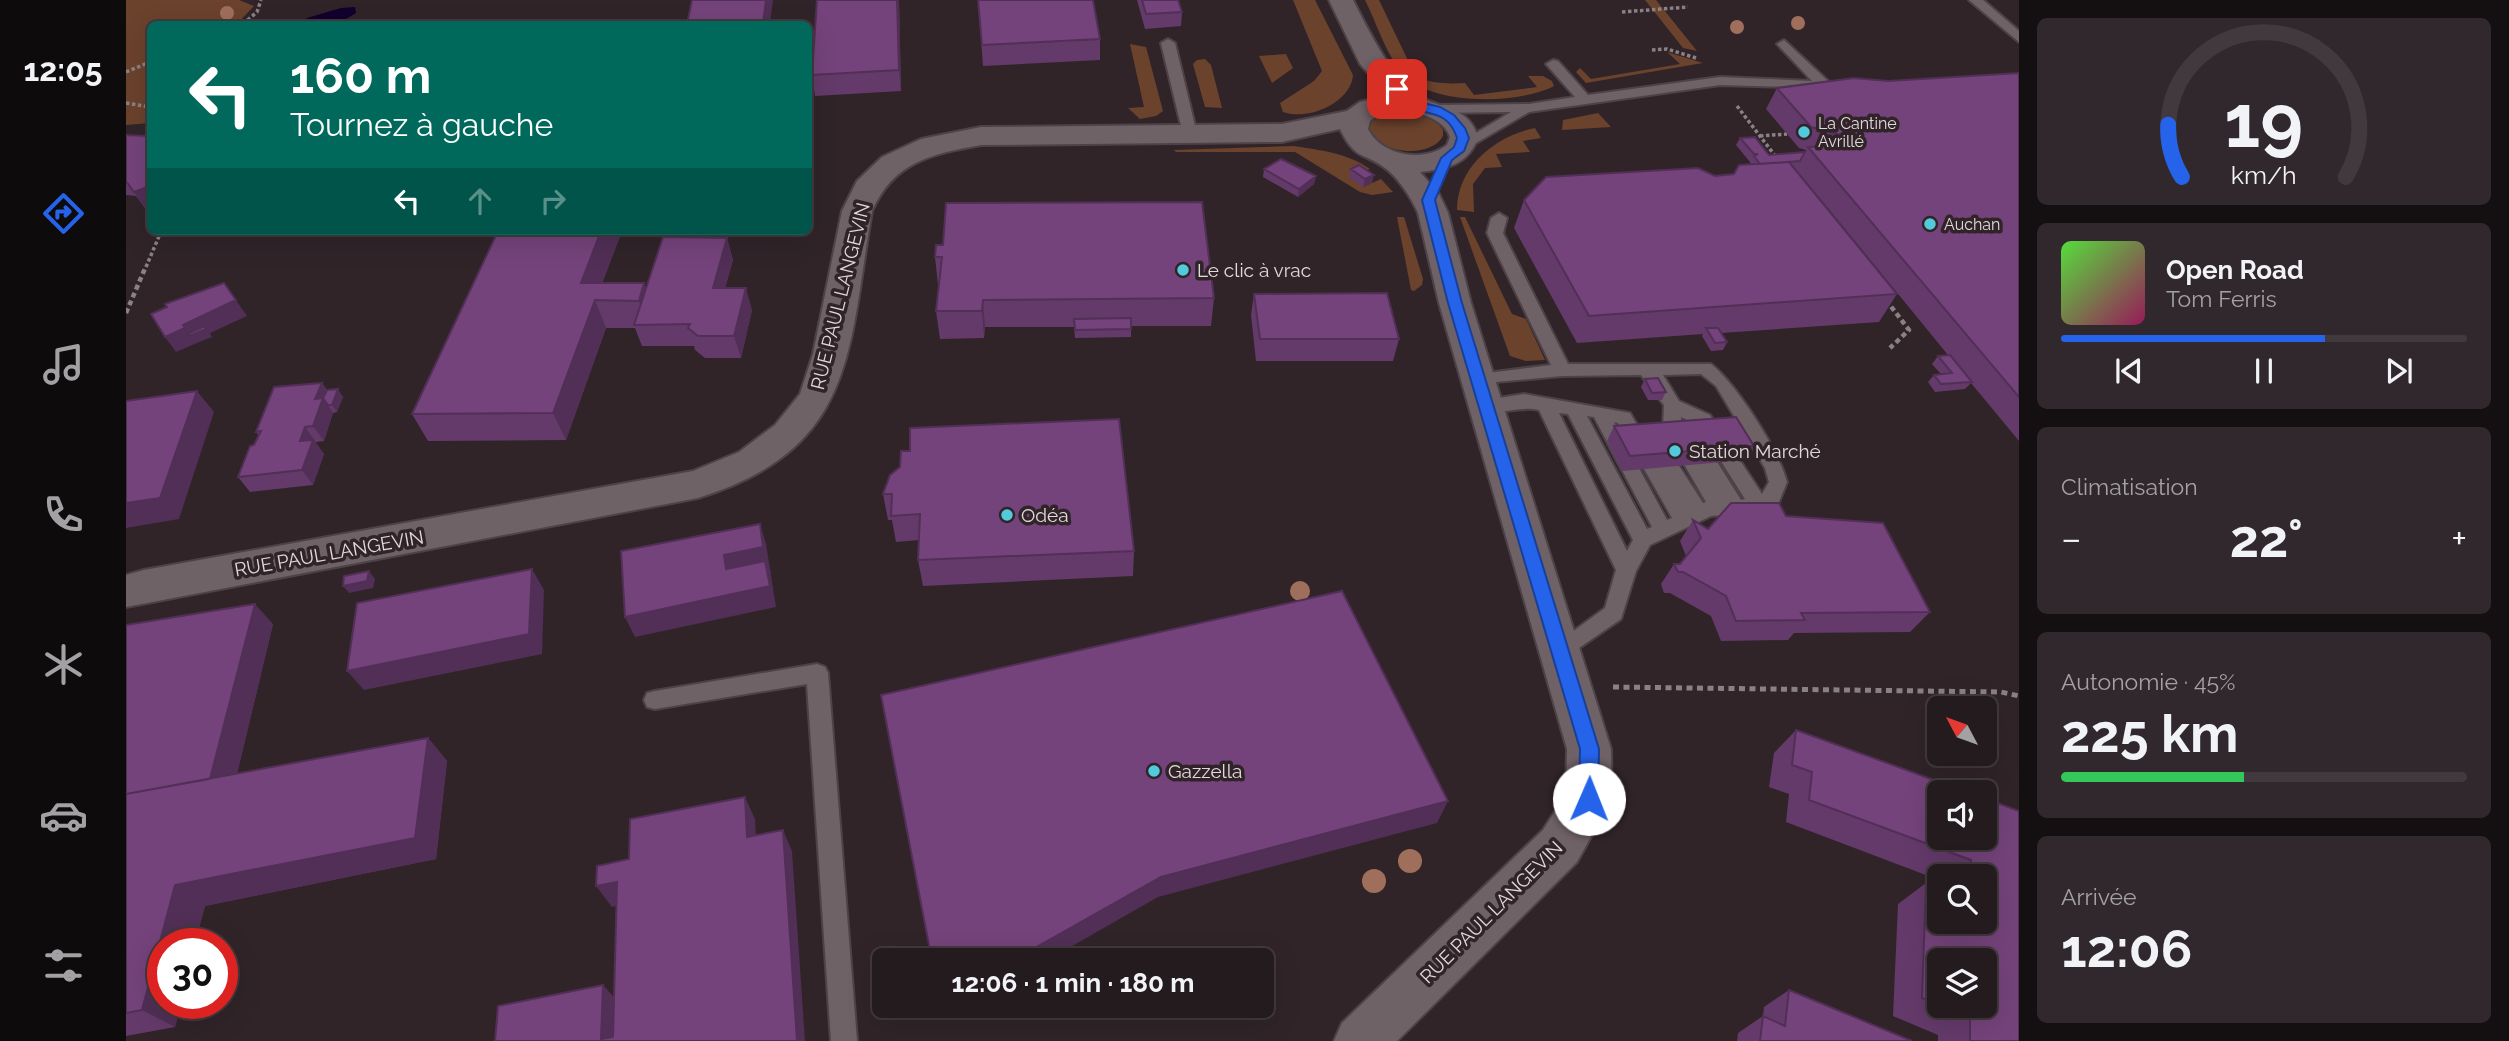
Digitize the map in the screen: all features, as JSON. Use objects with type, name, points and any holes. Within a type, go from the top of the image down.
[{"type":"street","points":[[1341,0],[1373,64],[1423,106],[1459,128],[1463,138],[1428,200]]},
{"type":"street","points":[[1361,124],[1373,64]]},
{"type":"street","points":[[1361,124],[1385,103],[1423,106]]},
{"type":"street","points":[[1361,124],[1396,162],[1415,164],[1453,153]]},
{"type":"street","name":"RUE PAUL LANGEVIN","points":[[126,592],[144,586],[365,548],[698,484],[752,462],[788,434],[816,398],[830,354],[858,211],[868,187],[892,163],[931,145],[981,136],[1282,133],[1361,124]]},
{"type":"street","name":"RUE PAUL LANGEVIN","points":[[1360,1041],[1560,846],[1589,799],[1590,749],[1482,393],[1428,200],[1396,162]]},
{"type":"lane","points":[[1975,0],[2019,38]]},
{"type":"lane","points":[[1168,43],[1190,134]]},
{"type":"lane","points":[[1423,106],[1529,108],[1720,81],[1830,85],[1784,44]]},
{"type":"lane","points":[[1553,64],[1584,99]]},
{"type":"lane","points":[[1453,153],[1529,108]]},
{"type":"lane","points":[[1499,218],[1495,233],[1562,370]]},
{"type":"lane","points":[[1642,368],[1656,378],[1673,405],[1728,508]]},
{"type":"lane","points":[[1482,393],[1562,370],[1705,368],[1716,374],[1774,467],[1778,482],[1772,497],[1759,506],[1728,508],[1691,517],[1643,540],[1626,570],[1614,613],[1560,652]]},
{"type":"lane","points":[[1482,393],[1600,412],[1624,418],[1646,428],[1691,517]]},
{"type":"lane","points":[[1546,405],[1626,570]]},
{"type":"lane","points":[[1673,405],[1704,420],[1759,506]]},
{"type":"lane","points":[[1574,408],[1643,540]]},
{"type":"lane","points":[[1600,412],[1664,530]]},
{"type":"lane","points":[[655,700],[817,673],[844,1041]]},
{"type":"path","points":[[247,21],[257,12],[261,0]]},
{"type":"path","points":[[1622,12],[1688,7]]},
{"type":"path","points":[[126,72],[147,63]]},
{"type":"path","points":[[126,103],[147,106]]},
{"type":"path","points":[[1735,104],[1777,158]]},
{"type":"path","points":[[1760,136],[1787,134]]},
{"type":"path","points":[[126,313],[160,235]]},
{"type":"path","points":[[1884,298],[1909,330],[1890,348]]},
{"type":"path","points":[[1612,687],[1987,692],[2019,696]]},
{"type":"shaded area","points":[[126,0],[239,0],[254,6],[240,21],[147,21],[147,123],[126,125]]},
{"type":"shaded area","points":[[1293,0],[1315,0],[1353,75],[1345,94],[1337,101],[1316,112],[1304,114],[1283,112],[1280,103],[1314,81],[1322,71]]},
{"type":"shaded area","points":[[1365,0],[1379,0],[1415,75],[1421,78],[1439,83],[1465,83],[1474,95],[1537,87],[1528,76],[1543,76],[1552,81],[1554,86],[1518,97],[1495,99],[1449,96],[1428,90],[1410,81],[1398,68]]},
{"type":"shaded area","points":[[1645,0],[1656,0],[1697,51],[1683,48]]},
{"type":"shaded area","points":[[355,7],[356,13],[341,21],[306,21],[307,18],[341,8]]},
{"type":"shaded area","points":[[1130,44],[1146,47],[1163,111],[1156,116],[1140,119],[1128,108],[1144,107]]},
{"type":"shaded area","points":[[1667,52],[1703,63],[1586,83],[1576,72],[1580,68],[1591,79],[1680,64]]},
{"type":"shaded area","points":[[1286,54],[1293,68],[1272,83],[1259,56]]},
{"type":"shaded area","points":[[1205,59],[1211,65],[1222,108],[1205,107],[1193,64],[1197,60]]},
{"type":"shaded area","points":[[1386,110],[1410,111],[1432,118],[1443,130],[1443,136],[1424,149],[1398,150],[1385,146],[1375,139],[1370,130],[1370,119]]},
{"type":"shaded area","points":[[1598,113],[1611,127],[1562,130],[1563,120]]},
{"type":"shaded area","points":[[1535,128],[1541,138],[1523,141],[1530,152],[1496,154],[1502,167],[1485,168],[1473,184],[1474,212],[1457,210],[1464,180],[1481,156],[1506,138]]},
{"type":"shaded area","points":[[1294,146],[1352,159],[1370,169],[1358,173],[1363,187],[1381,179],[1393,192],[1372,195],[1360,192],[1295,152],[1174,150]]},
{"type":"shaded area","points":[[1397,217],[1404,217],[1423,279],[1422,285],[1414,291],[1411,290]]},
{"type":"shaded area","points":[[1460,217],[1465,217],[1512,314],[1526,319],[1545,360],[1526,361],[1510,356]]},
{"type":"building","points":[[692,0],[766,0],[763,21],[688,21]]},
{"type":"building","points":[[817,0],[897,0],[899,70],[812,75]]},
{"type":"building","points":[[978,0],[1093,0],[1100,39],[982,45]]},
{"type":"building","points":[[1142,0],[1178,0],[1182,12],[1146,14]]},
{"type":"building","name":"Auchan","points":[[2019,73],[2019,397],[1808,147],[1852,144],[1845,136],[1811,127],[1777,88],[1854,78],[1888,81]]},
{"type":"building","points":[[126,135],[147,136],[147,187],[134,192],[126,181]]},
{"type":"building","points":[[1755,137],[1769,155],[1805,152],[1800,161],[1760,164],[1754,156],[1758,154],[1754,154],[1740,138]]},
{"type":"building","points":[[1281,159],[1316,176],[1299,189],[1264,169]]},
{"type":"building","points":[[1789,162],[1897,294],[1589,316],[1524,200],[1546,177],[1698,168],[1715,176],[1734,174],[1739,165]]},
{"type":"building","points":[[1359,165],[1374,175],[1365,179],[1351,169]]},
{"type":"building","points":[[1202,202],[1214,298],[983,300],[982,311],[936,311],[942,257],[935,257],[936,245],[943,245],[946,203]]},
{"type":"building","points":[[496,235],[599,235],[581,283],[644,283],[639,301],[595,300],[553,413],[412,414]]},
{"type":"building","points":[[663,237],[727,238],[713,288],[746,288],[734,336],[698,336],[688,328],[690,324],[634,325]]},
{"type":"building","points":[[224,283],[236,300],[183,325],[185,328],[165,337],[151,314],[167,307],[165,304]]},
{"type":"building","points":[[1387,293],[1399,339],[1260,339],[1254,294]]},
{"type":"building","points":[[1131,318],[1131,329],[1075,330],[1074,319]]},
{"type":"building","points":[[205,326],[206,329],[191,335],[189,333]]},
{"type":"building","points":[[1706,328],[1718,328],[1727,342],[1715,343]]},
{"type":"building","points":[[1950,355],[1972,382],[1941,384],[1934,375],[1952,373],[1938,356]]},
{"type":"building","points":[[1658,378],[1666,392],[1652,393],[1645,379]]},
{"type":"building","points":[[322,383],[315,399],[323,398],[313,426],[305,427],[300,441],[313,440],[302,470],[238,477],[250,446],[254,445],[261,431],[256,432],[274,387]]},
{"type":"building","points":[[338,389],[332,405],[328,405],[323,398],[327,390]]},
{"type":"building","points":[[197,391],[160,498],[126,503],[126,401]]},
{"type":"building","points":[[1736,417],[1754,446],[1630,456],[1614,426]]},
{"type":"building","name":"Odéa","points":[[1119,419],[1134,551],[918,560],[920,514],[891,516],[892,494],[883,494],[890,475],[900,467],[901,451],[910,451],[910,428]]},
{"type":"building","points":[[1731,503],[1779,503],[1786,516],[1883,523],[1930,612],[1801,613],[1805,620],[1736,621],[1726,596],[1683,572],[1678,572],[1674,564],[1680,564],[1701,538],[1693,520],[1708,529]]},
{"type":"building","points":[[760,524],[763,547],[724,555],[726,569],[765,561],[770,586],[625,617],[621,551]]},
{"type":"building","points":[[532,569],[529,634],[347,671],[357,603]]},
{"type":"building","points":[[369,571],[367,581],[343,586],[344,576]]},
{"type":"building","name":"Gazzella","points":[[1342,591],[1448,801],[1161,877],[1035,948],[930,948],[881,695]]},
{"type":"building","points":[[255,604],[210,779],[126,794],[126,625]]},
{"type":"building","points":[[1796,730],[1934,780],[1927,780],[1927,844],[1809,800],[1812,772],[1792,765]]},
{"type":"building","points":[[428,738],[415,838],[175,885],[164,928],[147,928],[147,991],[142,1010],[126,1013],[126,794]]},
{"type":"building","points":[[745,797],[747,837],[783,830],[797,1041],[495,1041],[498,1006],[603,985],[601,1039],[613,1037],[617,882],[596,886],[597,866],[629,859],[630,819]]},
{"type":"building","points":[[1997,803],[2019,811],[2019,1041],[1970,1041],[1970,1018],[1997,1018],[1997,948],[1927,948],[1927,1000],[1922,998],[1926,883],[1927,934],[1997,934],[1997,864],[1971,864],[1971,860],[1944,850],[1997,850]]},
{"type":"building","points":[[1789,990],[1912,1041],[1760,1041],[1763,1016],[1785,1026]]},
{"type":"place","name":"La Cantine Avrillé","points":[[1804,132]]},
{"type":"place","name":"Auchan","points":[[1930,224]]},
{"type":"place","name":"Le clic à vrac","points":[[1183,270]]},
{"type":"place","name":"Station Marché","points":[[1675,451]]},
{"type":"place","name":"Odéa","points":[[1007,515]]},
{"type":"place","name":"Gazzella","points":[[1154,771]]},
{"type":"route","points":[[1397,89],[1411,103],[1436,109],[1450,117],[1463,138],[1460,149],[1447,158],[1428,200],[1455,303],[1590,749],[1589,799]]}]
